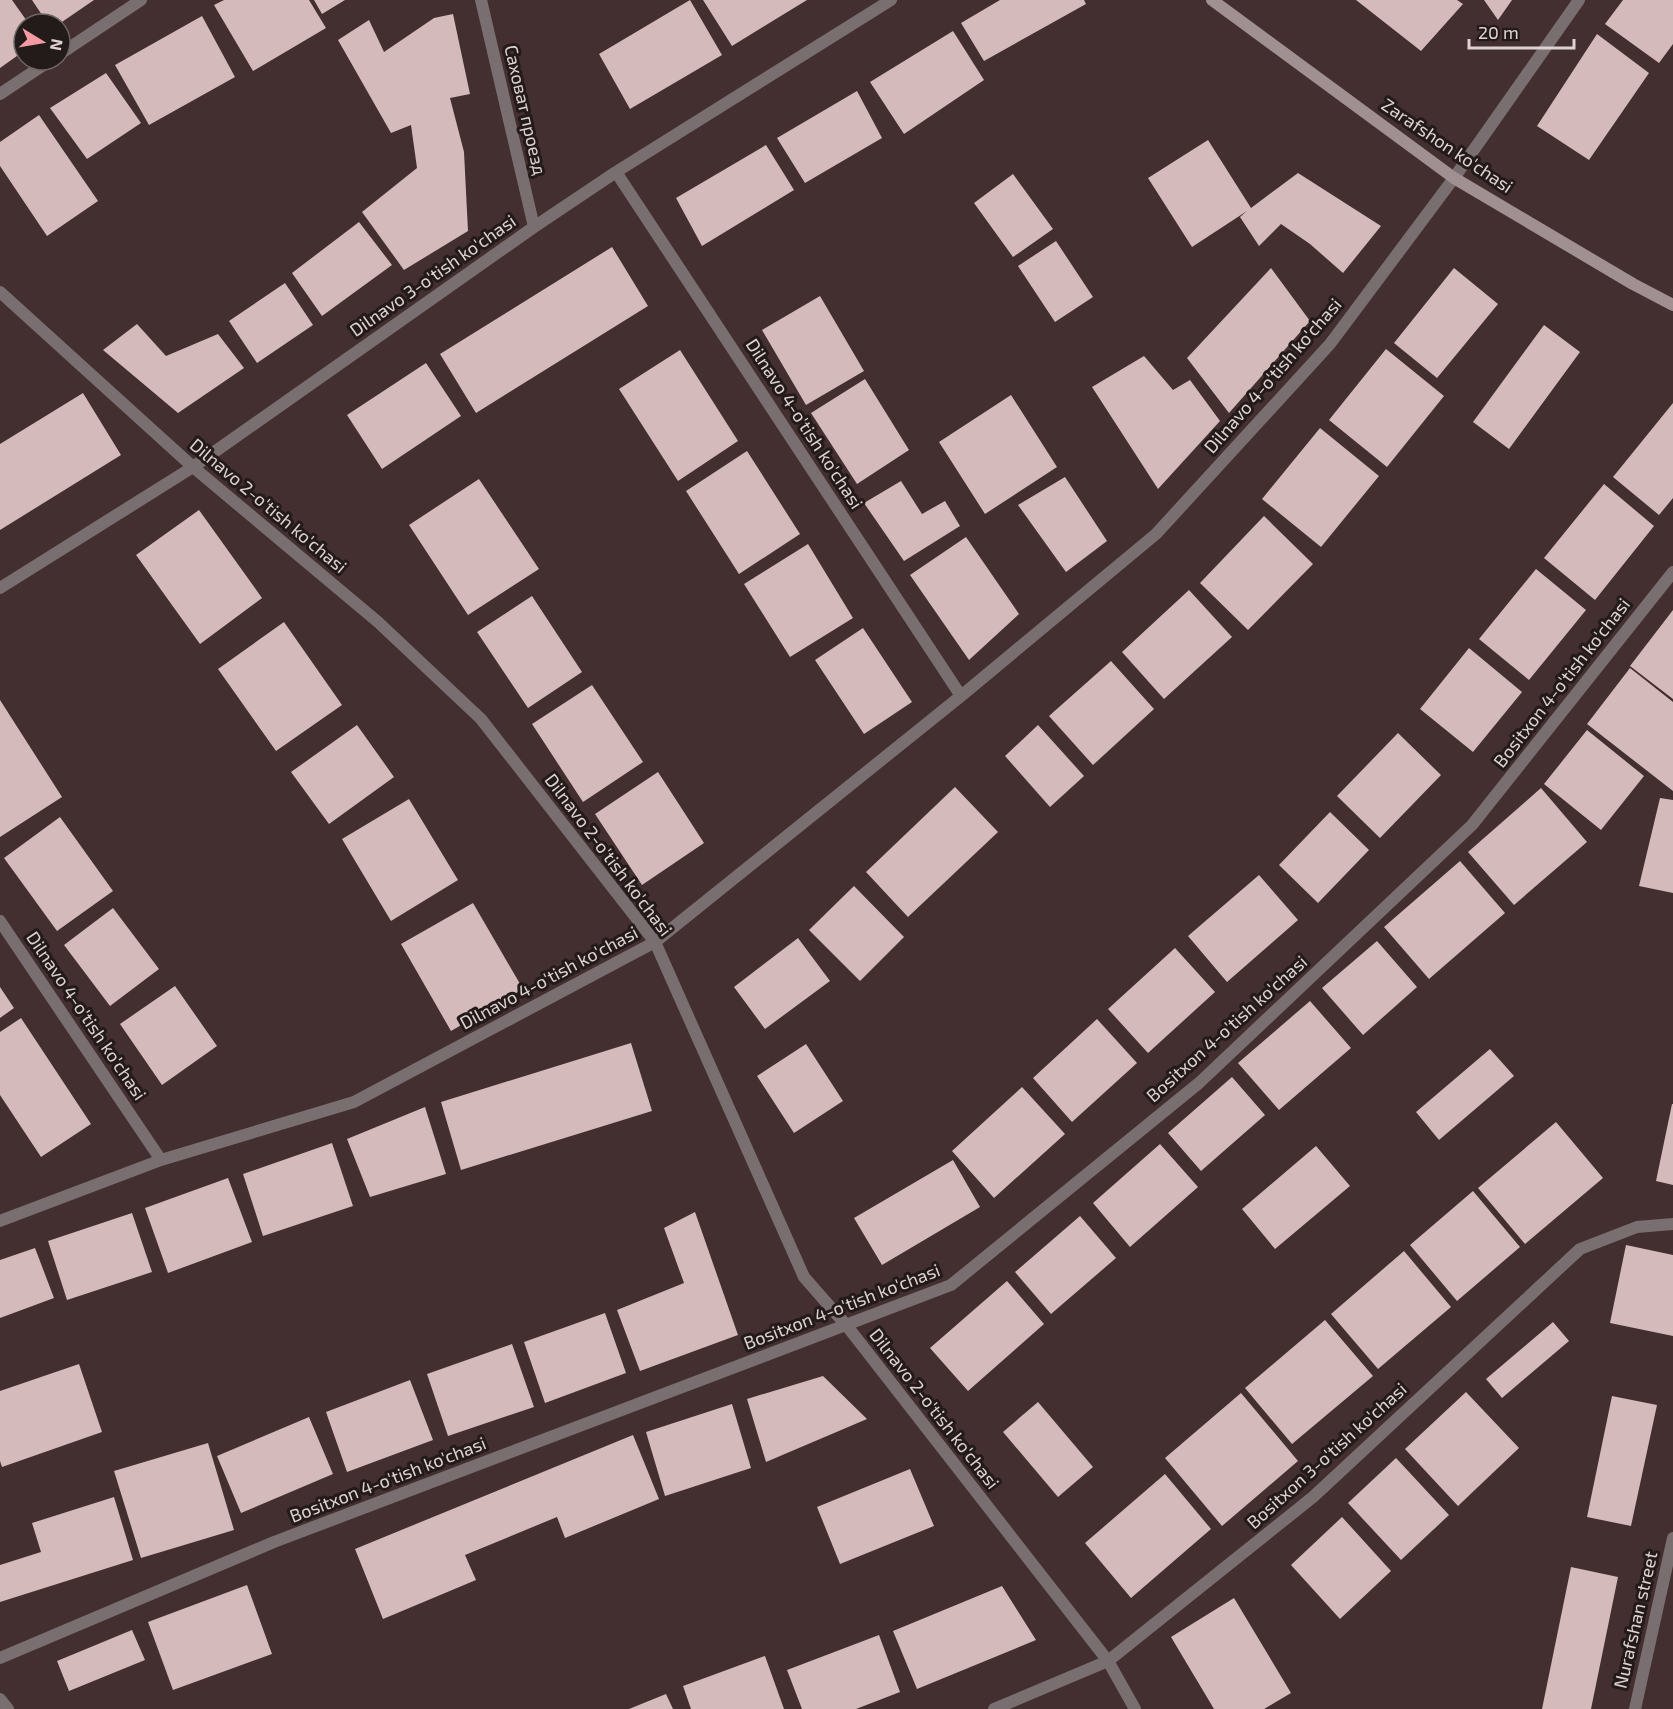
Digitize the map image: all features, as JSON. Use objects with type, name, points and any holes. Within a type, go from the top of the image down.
[{"type":"street","points":[[72,46],[141,0]]},
{"type":"street","name":"Саховат проезд","points":[[482,0],[534,227]]},
{"type":"street","name":"Dilnavo 3-o'tish ko'chasi","points":[[0,588],[193,467],[616,172],[891,0]]},
{"type":"street","name":"Zarafshon ko'chasi","points":[[1212,0],[1455,178],[1633,284],[1673,305]]},
{"type":"street","name":"Dilnavo 4-o'tish ko'chasi","points":[[0,1221],[161,1160],[354,1102],[655,942],[961,696],[1156,534],[1330,344],[1455,178],[1579,0]]},
{"type":"street","points":[[0,94],[33,72]]},
{"type":"street","name":"Dilnavo 4-o'tish ko'chasi","points":[[616,172],[961,696]]},
{"type":"street","name":"Dilnavo 2-o'tish ko'chasi","points":[[0,292],[193,467],[378,622],[481,719],[655,942],[804,1277],[847,1326],[1108,1661],[1135,1709]]},
{"type":"street","name":"Bositxon 4-o'tish ko'chasi","points":[[0,1658],[274,1542],[951,1285],[1199,1083],[1472,825],[1673,572]]},
{"type":"street","name":"Dilnavo 4-o'tish ko'chasi","points":[[0,921],[161,1160]]},
{"type":"street","name":"Bositxon 3-o'tish ko'chasi","points":[[994,1709],[1108,1661],[1313,1497],[1580,1249],[1637,1227],[1673,1224]]},
{"type":"street","name":"Nurafshan street","points":[[1635,1709],[1673,1538]]},
{"type":"street","points":[[0,1699],[8,1709]]},
{"type":"building","points":[[0,0],[12,0],[20,12],[12,12],[12,60],[0,68]]},
{"type":"building","points":[[32,0],[94,0],[72,15],[72,12],[40,12]]},
{"type":"building","points":[[224,0],[309,0],[326,28],[253,71],[214,5]]},
{"type":"building","points":[[314,0],[345,0],[322,14]]},
{"type":"building","points":[[690,0],[722,55],[630,109],[599,54]]},
{"type":"building","points":[[703,0],[807,0],[732,46]]},
{"type":"building","points":[[1000,0],[1084,0],[1086,4],[984,61],[961,23]]},
{"type":"building","points":[[1356,0],[1457,0],[1463,4],[1421,51]]},
{"type":"building","points":[[1484,0],[1512,0],[1498,20]]},
{"type":"building","points":[[1623,0],[1673,0],[1673,44],[1659,63],[1605,24]]},
{"type":"building","points":[[453,14],[470,94],[450,98],[464,152],[468,231],[404,270],[362,212],[417,168],[411,125],[391,133],[338,40],[369,20],[384,52],[434,18]]},
{"type":"building","points":[[202,16],[235,77],[149,125],[115,65]]},
{"type":"building","points":[[953,31],[984,80],[904,134],[870,82]]},
{"type":"building","points":[[1597,34],[1649,73],[1589,160],[1537,126]]},
{"type":"building","points":[[106,73],[141,123],[87,159],[50,108]]},
{"type":"building","points":[[857,91],[882,138],[805,183],[777,138]]},
{"type":"building","points":[[39,115],[98,201],[47,236],[0,166],[0,142]]},
{"type":"building","points":[[1208,140],[1251,208],[1298,173],[1381,226],[1343,273],[1310,244],[1281,224],[1259,246],[1240,217],[1247,211],[1192,247],[1148,178]]},
{"type":"building","points":[[766,145],[794,190],[702,246],[676,198]]},
{"type":"building","points":[[1013,174],[1053,229],[1013,257],[974,203]]},
{"type":"building","points":[[359,222],[392,265],[322,316],[292,273]]},
{"type":"building","points":[[1056,241],[1093,297],[1055,322],[1018,266]]},
{"type":"building","points":[[612,247],[648,306],[476,413],[440,354]]},
{"type":"building","points":[[1271,268],[1310,321],[1229,413],[1187,358]]},
{"type":"building","points":[[1454,268],[1498,304],[1437,378],[1394,343]]},
{"type":"building","points":[[285,283],[313,325],[257,363],[229,321]]},
{"type":"building","points":[[820,296],[864,371],[806,405],[762,330]]},
{"type":"building","points":[[137,324],[166,356],[218,334],[244,368],[178,413],[103,350]]},
{"type":"building","points":[[1544,325],[1580,352],[1509,449],[1473,422]]},
{"type":"building","points":[[1386,349],[1444,396],[1387,467],[1329,420]]},
{"type":"building","points":[[680,350],[738,441],[678,481],[619,389]]},
{"type":"building","points":[[1144,356],[1173,390],[1190,380],[1220,421],[1158,489],[1092,387]]},
{"type":"building","points":[[426,363],[461,416],[382,469],[347,415]]},
{"type":"building","points":[[865,379],[909,450],[857,484],[811,413]]},
{"type":"building","points":[[83,393],[121,455],[0,530],[0,444]]},
{"type":"building","points":[[1011,395],[1057,467],[985,514],[939,442]]},
{"type":"building","points":[[1673,403],[1673,498],[1659,515],[1613,477]]},
{"type":"building","points":[[1320,428],[1379,476],[1321,547],[1262,499]]},
{"type":"building","points":[[747,451],[800,534],[739,574],[686,491]]},
{"type":"building","points":[[1065,477],[1107,541],[1066,572],[1018,505]]},
{"type":"building","points":[[479,479],[539,569],[468,615],[409,525]]},
{"type":"building","points":[[901,481],[922,514],[945,501],[960,526],[904,561],[864,503]]},
{"type":"building","points":[[1604,484],[1654,526],[1595,600],[1544,558]]},
{"type":"building","points":[[199,510],[262,598],[200,644],[136,555]]},
{"type":"building","points":[[1264,516],[1313,564],[1248,630],[1200,583]]},
{"type":"building","points":[[966,537],[1019,614],[969,660],[910,575]]},
{"type":"building","points":[[808,544],[853,618],[790,657],[744,584]]},
{"type":"building","points":[[1536,569],[1586,610],[1529,680],[1479,639]]},
{"type":"building","points":[[1189,590],[1232,637],[1164,699],[1122,652]]},
{"type":"building","points":[[532,596],[582,672],[528,708],[477,632]]},
{"type":"building","points":[[1673,610],[1673,699],[1630,666]]},
{"type":"building","points":[[284,622],[342,705],[276,751],[218,669]]},
{"type":"building","points":[[863,628],[912,702],[864,734],[815,660]]},
{"type":"building","points":[[1469,648],[1522,692],[1473,752],[1420,709]]},
{"type":"building","points":[[1111,661],[1154,709],[1093,765],[1049,716]]},
{"type":"building","points":[[1630,668],[1673,702],[1673,791],[1587,724]]},
{"type":"building","points":[[592,685],[643,762],[583,802],[532,724]]},
{"type":"building","points":[[0,700],[62,797],[0,837]]},
{"type":"building","points":[[357,725],[394,777],[329,824],[291,772]]},
{"type":"building","points":[[1038,725],[1084,776],[1050,807],[1005,756]]},
{"type":"building","points":[[1587,730],[1644,776],[1601,830],[1544,784]]},
{"type":"building","points":[[1398,733],[1441,775],[1380,838],[1337,796]]},
{"type":"building","points":[[658,772],[704,843],[642,885],[595,814]]},
{"type":"building","points":[[955,787],[998,832],[908,917],[866,872]]},
{"type":"building","points":[[1541,788],[1587,842],[1514,905],[1468,852]]},
{"type":"building","points":[[1660,798],[1673,800],[1673,893],[1639,886]]},
{"type":"building","points":[[409,799],[458,880],[391,921],[342,839]]},
{"type":"building","points":[[1330,812],[1369,850],[1318,903],[1279,865]]},
{"type":"building","points":[[60,817],[113,891],[57,931],[4,858]]},
{"type":"building","points":[[1460,861],[1505,913],[1429,979],[1384,927]]},
{"type":"building","points":[[1259,875],[1298,920],[1227,982],[1188,936]]},
{"type":"building","points":[[854,886],[904,937],[860,981],[809,930]]},
{"type":"building","points":[[473,903],[523,989],[451,1031],[401,944]]},
{"type":"building","points":[[113,908],[159,969],[110,1006],[64,945]]},
{"type":"building","points":[[798,938],[830,981],[765,1029],[734,987]]},
{"type":"building","points":[[1377,941],[1417,987],[1363,1035],[1322,988]]},
{"type":"building","points":[[1175,948],[1215,992],[1148,1053],[1108,1009]]},
{"type":"building","points":[[175,986],[217,1046],[162,1085],[120,1024]]},
{"type":"building","points":[[0,987],[14,1008],[0,1018]]},
{"type":"building","points":[[1310,1001],[1351,1048],[1279,1110],[1238,1063]]},
{"type":"building","points":[[21,1018],[91,1124],[41,1157],[0,1095],[0,1032]]},
{"type":"building","points":[[1097,1019],[1137,1063],[1072,1122],[1033,1078]]},
{"type":"building","points":[[631,1043],[652,1111],[461,1170],[441,1102]]},
{"type":"building","points":[[806,1044],[843,1101],[794,1133],[757,1076]]},
{"type":"building","points":[[1490,1049],[1514,1076],[1439,1140],[1416,1112]]},
{"type":"building","points":[[1232,1077],[1265,1115],[1201,1171],[1168,1133]]},
{"type":"building","points":[[1022,1087],[1065,1134],[994,1198],[952,1151]]},
{"type":"building","points":[[1673,1104],[1673,1185],[1656,1181]]},
{"type":"building","points":[[425,1107],[446,1174],[370,1197],[347,1139]]},
{"type":"building","points":[[1556,1122],[1603,1178],[1525,1244],[1478,1188]]},
{"type":"building","points":[[332,1143],[353,1206],[263,1236],[243,1174]]},
{"type":"building","points":[[1160,1144],[1198,1187],[1130,1247],[1093,1203]]},
{"type":"building","points":[[1316,1146],[1350,1186],[1275,1249],[1242,1209]]},
{"type":"building","points":[[953,1160],[980,1207],[882,1265],[854,1218]]},
{"type":"building","points":[[228,1178],[252,1242],[168,1273],[145,1208]]},
{"type":"building","points":[[1473,1191],[1520,1247],[1457,1301],[1410,1245]]},
{"type":"building","points":[[695,1212],[738,1335],[640,1371],[617,1310],[684,1283],[664,1228]]},
{"type":"building","points":[[132,1213],[152,1272],[67,1300],[48,1241]]},
{"type":"building","points":[[1080,1216],[1116,1258],[1051,1314],[1015,1272]]},
{"type":"building","points":[[1626,1245],[1673,1255],[1673,1336],[1610,1323]]},
{"type":"building","points":[[35,1248],[54,1298],[0,1318],[0,1260]]},
{"type":"building","points":[[1404,1251],[1451,1307],[1378,1369],[1331,1314]]},
{"type":"building","points":[[1007,1281],[1044,1324],[968,1391],[930,1348]]},
{"type":"building","points":[[605,1313],[626,1373],[545,1403],[524,1342]]},
{"type":"building","points":[[1325,1320],[1373,1376],[1292,1444],[1245,1388]]},
{"type":"building","points":[[1553,1322],[1569,1341],[1502,1398],[1486,1379]]},
{"type":"building","points":[[512,1344],[534,1407],[448,1436],[427,1374]]},
{"type":"building","points":[[79,1364],[102,1432],[2,1467],[0,1461],[0,1391]]},
{"type":"building","points":[[823,1376],[867,1419],[766,1462],[747,1399]]},
{"type":"building","points":[[410,1380],[433,1440],[347,1472],[326,1412]]},
{"type":"building","points":[[1466,1392],[1519,1448],[1458,1506],[1405,1449]]},
{"type":"building","points":[[1241,1393],[1298,1461],[1222,1526],[1165,1458]]},
{"type":"building","points":[[1612,1396],[1657,1405],[1631,1526],[1587,1517]]},
{"type":"building","points":[[1038,1402],[1093,1467],[1058,1497],[1003,1432]]},
{"type":"building","points":[[732,1404],[751,1468],[665,1496],[646,1432]]},
{"type":"building","points":[[309,1417],[333,1474],[241,1513],[217,1456]]},
{"type":"building","points":[[633,1435],[659,1499],[565,1538],[557,1517],[465,1555],[476,1580],[383,1619],[355,1549]]},
{"type":"building","points":[[208,1443],[234,1530],[141,1558],[114,1471]]},
{"type":"building","points":[[1396,1458],[1449,1515],[1401,1560],[1348,1503]]},
{"type":"building","points":[[910,1469],[934,1526],[840,1564],[817,1507]]},
{"type":"building","points":[[1165,1474],[1211,1529],[1131,1598],[1085,1543]]},
{"type":"building","points":[[114,1497],[133,1560],[0,1602],[0,1565],[41,1552],[32,1523]]},
{"type":"building","points":[[1342,1517],[1391,1571],[1340,1619],[1291,1565]]},
{"type":"building","points":[[1571,1567],[1618,1577],[1591,1709],[1542,1709]]},
{"type":"building","points":[[247,1585],[272,1654],[173,1690],[148,1622]]},
{"type":"building","points":[[1002,1586],[1036,1640],[917,1689],[893,1631]]},
{"type":"building","points":[[1234,1598],[1291,1693],[1264,1709],[1214,1709],[1171,1637]]},
{"type":"building","points":[[132,1630],[145,1660],[69,1691],[57,1661]]},
{"type":"building","points":[[879,1635],[900,1692],[856,1709],[802,1709],[787,1670]]},
{"type":"building","points":[[765,1656],[784,1709],[691,1709],[683,1686]]},
{"type":"building","points":[[666,1694],[673,1709],[629,1709]]}]
